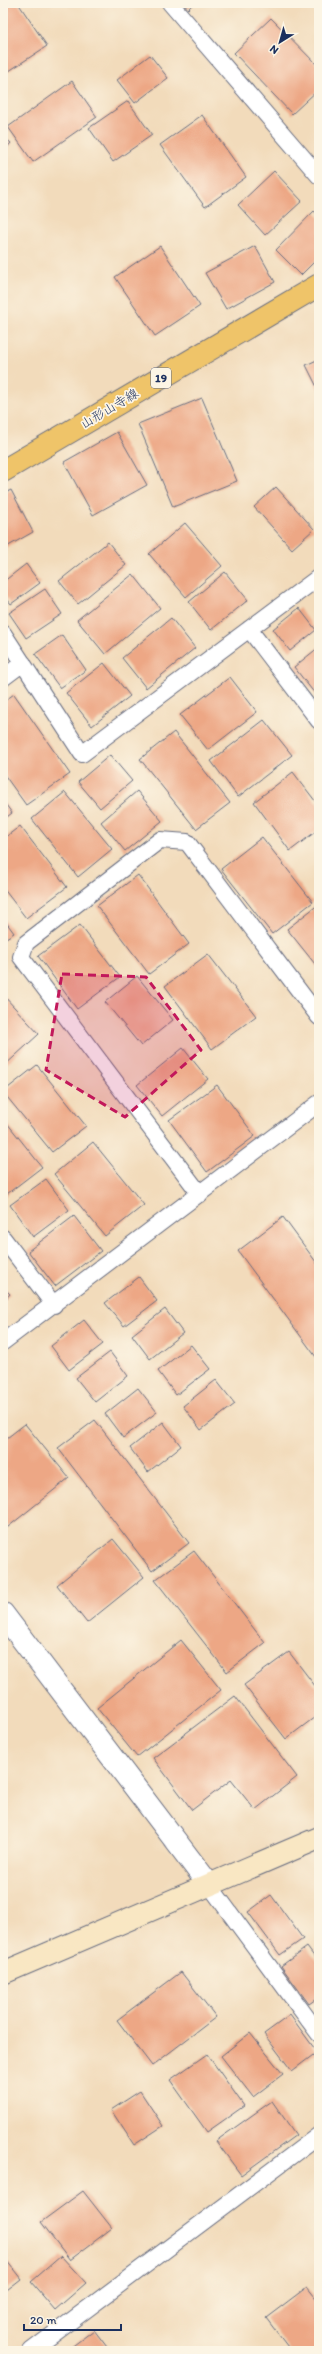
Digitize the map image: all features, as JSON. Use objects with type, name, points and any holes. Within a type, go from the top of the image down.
[{"type":"main road","name":"山形山寺線","points":[[3,471],[319,284]]},
{"type":"street","points":[[3,1614],[210,1886]]},
{"type":"street","points":[[3,1973],[210,1886],[319,1838]]},
{"type":"lane","points":[[170,3],[319,176]]},
{"type":"lane","points":[[3,633],[82,754],[319,577]]},
{"type":"lane","points":[[249,629],[319,721]]},
{"type":"lane","points":[[3,678],[23,664]]},
{"type":"lane","points":[[200,1194],[21,957],[26,943],[160,840],[187,842],[319,1017]]},
{"type":"lane","points":[[3,1342],[54,1305],[319,1103]]},
{"type":"lane","points":[[3,1238],[54,1305]]},
{"type":"lane","points":[[210,1886],[319,2034]]},
{"type":"lane","points":[[31,2351],[319,2135]]},
{"type":"highlighted area","points":[[62,974],[146,977],[201,1050],[125,1117],[46,1070]]},
{"type":"building","points":[[3,3],[18,3],[47,46],[6,73],[3,68]]},
{"type":"building","points":[[183,3],[194,3],[188,9]]},
{"type":"building","points":[[310,3],[319,3],[319,13]]},
{"type":"building","points":[[271,18],[319,67],[319,89],[292,114],[234,53]]},
{"type":"building","points":[[150,55],[168,78],[135,103],[117,80]]},
{"type":"building","points":[[72,81],[97,117],[33,162],[8,127]]},
{"type":"building","points":[[128,101],[152,135],[113,162],[89,128]]},
{"type":"building","points":[[202,115],[246,177],[205,207],[160,145]]},
{"type":"building","points":[[3,136],[11,143],[3,152]]},
{"type":"building","points":[[274,171],[302,201],[265,235],[238,205]]},
{"type":"building","points":[[314,211],[319,216],[319,257],[301,275],[276,250]]},
{"type":"building","points":[[160,246],[200,306],[155,336],[115,277]]},
{"type":"building","points":[[255,246],[275,282],[226,309],[205,273]]},
{"type":"building","points":[[319,359],[319,391],[306,365]]},
{"type":"building","points":[[202,398],[237,481],[173,507],[138,424]]},
{"type":"building","points":[[117,432],[147,485],[93,515],[64,462]]},
{"type":"building","points":[[276,487],[314,529],[292,549],[254,507]]},
{"type":"building","points":[[11,490],[33,532],[3,549],[3,494]]},
{"type":"building","points":[[185,523],[222,566],[186,597],[149,554]]},
{"type":"building","points":[[108,542],[126,565],[78,604],[59,581]]},
{"type":"building","points":[[26,564],[40,583],[11,604],[3,594],[3,582]]},
{"type":"building","points":[[225,572],[248,600],[211,630],[189,602]]},
{"type":"building","points":[[133,574],[160,608],[105,654],[77,620]]},
{"type":"building","points":[[45,589],[62,614],[26,638],[9,613]]},
{"type":"building","points":[[299,608],[316,630],[290,651],[273,629]]},
{"type":"building","points":[[171,618],[195,648],[146,688],[122,658]]},
{"type":"building","points":[[62,635],[86,670],[60,688],[35,654]]},
{"type":"building","points":[[319,647],[319,699],[294,667]]},
{"type":"building","points":[[104,663],[130,696],[92,726],[66,693]]},
{"type":"building","points":[[230,677],[257,712],[208,750],[180,715]]},
{"type":"building","points":[[14,694],[70,774],[26,805],[3,773],[3,702]]},
{"type":"building","points":[[264,720],[292,755],[238,797],[211,761]]},
{"type":"building","points":[[174,732],[230,803],[196,829],[140,759]]},
{"type":"building","points":[[110,755],[132,781],[100,808],[78,782]]},
{"type":"building","points":[[293,772],[319,806],[319,829],[290,851],[254,802]]},
{"type":"building","points":[[137,791],[162,821],[125,851],[101,822]]},
{"type":"building","points":[[65,792],[112,849],[78,877],[32,819]]},
{"type":"building","points":[[3,801],[12,813],[3,820]]},
{"type":"building","points":[[20,826],[67,887],[26,918],[3,888],[3,839]]},
{"type":"building","points":[[262,837],[313,902],[272,934],[221,869]]},
{"type":"building","points":[[138,875],[189,944],[149,974],[97,906]]},
{"type":"building","points":[[319,904],[319,969],[287,929]]},
{"type":"building","points":[[3,918],[14,933],[3,940]]},
{"type":"building","points":[[80,925],[120,977],[77,1009],[38,956]]},
{"type":"building","points":[[208,954],[256,1016],[212,1049],[165,986]]},
{"type":"building","points":[[137,976],[173,1020],[141,1046],[105,1002]]},
{"type":"building","points":[[3,995],[39,1034],[3,1067]]},
{"type":"building","points":[[183,1048],[208,1079],[162,1116],[137,1085]]},
{"type":"building","points":[[37,1065],[86,1126],[52,1152],[3,1092]]},
{"type":"building","points":[[217,1085],[255,1136],[207,1172],[169,1120]]},
{"type":"building","points":[[7,1123],[42,1167],[3,1197],[3,1126]]},
{"type":"building","points":[[93,1142],[144,1205],[105,1236],[54,1174]]},
{"type":"building","points":[[46,1179],[69,1210],[33,1237],[10,1205]]},
{"type":"building","points":[[74,1216],[101,1251],[55,1286],[28,1251]]},
{"type":"building","points":[[283,1217],[319,1266],[319,1361],[238,1251]]},
{"type":"building","points":[[139,1277],[157,1301],[124,1326],[105,1303]]},
{"type":"building","points":[[3,1287],[10,1294],[3,1302]]},
{"type":"building","points":[[165,1309],[183,1333],[150,1359],[132,1335]]},
{"type":"building","points":[[84,1320],[103,1344],[69,1370],[51,1346]]},
{"type":"building","points":[[191,1345],[210,1369],[176,1395],[158,1371]]},
{"type":"building","points":[[110,1352],[128,1376],[95,1402],[76,1378]]},
{"type":"building","points":[[216,1380],[235,1404],[201,1430],[183,1406]]},
{"type":"building","points":[[138,1388],[157,1412],[123,1438],[105,1414]]},
{"type":"building","points":[[95,1420],[189,1543],[152,1571],[58,1448]]},
{"type":"building","points":[[163,1422],[181,1446],[148,1472],[130,1448]]},
{"type":"building","points":[[25,1424],[69,1478],[3,1531],[3,1441]]},
{"type":"building","points":[[113,1539],[144,1577],[87,1623],[57,1585]]},
{"type":"building","points":[[194,1551],[265,1643],[227,1672],[155,1580]]},
{"type":"building","points":[[181,1640],[221,1690],[137,1757],[97,1708]]},
{"type":"building","points":[[289,1652],[319,1691],[319,1714],[286,1739],[244,1685]]},
{"type":"building","points":[[235,1696],[297,1777],[255,1810],[231,1780],[192,1810],[153,1758]]},
{"type":"building","points":[[271,1895],[303,1939],[280,1955],[248,1912]]},
{"type":"building","points":[[307,1947],[319,1963],[319,1997],[309,2004],[281,1966]]},
{"type":"building","points":[[181,1972],[216,2017],[152,2066],[117,2020]]},
{"type":"building","points":[[290,2015],[317,2052],[292,2071],[264,2034]]},
{"type":"building","points":[[250,2033],[283,2074],[253,2097],[221,2056]]},
{"type":"building","points":[[207,2054],[244,2106],[207,2132],[170,2080]]},
{"type":"building","points":[[140,2091],[163,2126],[134,2145],[111,2110]]},
{"type":"building","points":[[272,2101],[296,2135],[241,2175],[216,2141]]},
{"type":"building","points":[[83,2191],[112,2228],[70,2260],[41,2222]]},
{"type":"building","points":[[3,2256],[21,2279],[3,2293]]},
{"type":"building","points":[[61,2256],[86,2283],[55,2310],[31,2282]]},
{"type":"building","points":[[307,2287],[319,2302],[319,2351],[291,2351],[266,2318]]},
{"type":"building","points":[[94,2330],[110,2351],[66,2351]]}]
